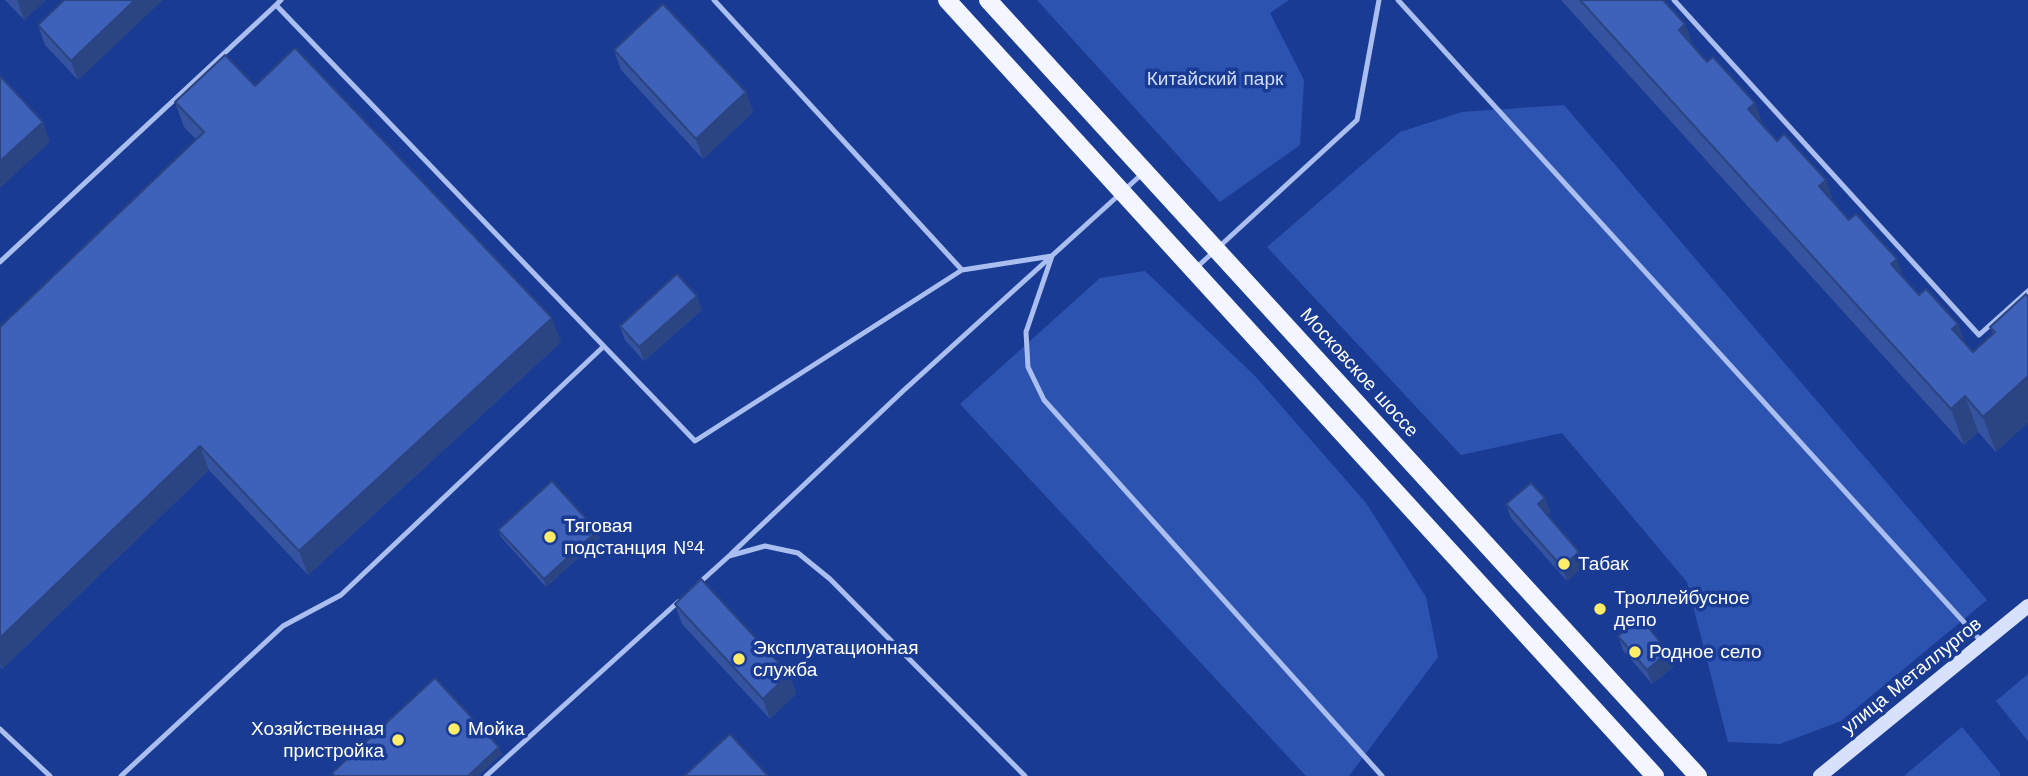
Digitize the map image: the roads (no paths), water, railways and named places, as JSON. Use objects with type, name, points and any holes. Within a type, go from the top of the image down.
[{"type":"main road","points":[[947,0],[1655,776]]},
{"type":"main road","name":"Московское шоссе","points":[[988,0],[1698,776]]},
{"type":"main road","name":"улица Металлургов","points":[[1820,776],[2028,606]]},
{"type":"lane","points":[[714,0],[962,270]]},
{"type":"lane","points":[[1194,270],[1357,120],[1379,0]]},
{"type":"lane","points":[[1398,0],[1982,642]]},
{"type":"lane","points":[[1674,0],[1979,335],[2028,291]]},
{"type":"lane","points":[[0,262],[279,2],[603,347],[695,441],[962,270],[1052,256]]},
{"type":"lane","points":[[486,776],[1145,172]]},
{"type":"lane","points":[[1052,256],[1026,332],[1028,367],[1044,400],[1382,776]]},
{"type":"lane","points":[[121,776],[283,626],[341,595],[603,347]]},
{"type":"lane","points":[[729,556],[765,546],[798,553],[830,579],[1025,776]]},
{"type":"lane","points":[[0,729],[50,776]]},
{"type":"place","name":"Тяговая подстанция №4","points":[[550,537]]},
{"type":"place","name":"Табак","points":[[1564,564]]},
{"type":"place","name":"Троллейбусное депо","points":[[1600,609]]},
{"type":"place","name":"Родное село","points":[[1635,652]]},
{"type":"place","name":"Эксплуатационная служба","points":[[739,659]]},
{"type":"place","name":"Мойка","points":[[454,729]]},
{"type":"place","name":"Хозяйственная пристройка","points":[[398,740]]},
{"type":"park label","name":"Китайский парк","points":[[1215,79]]}]
